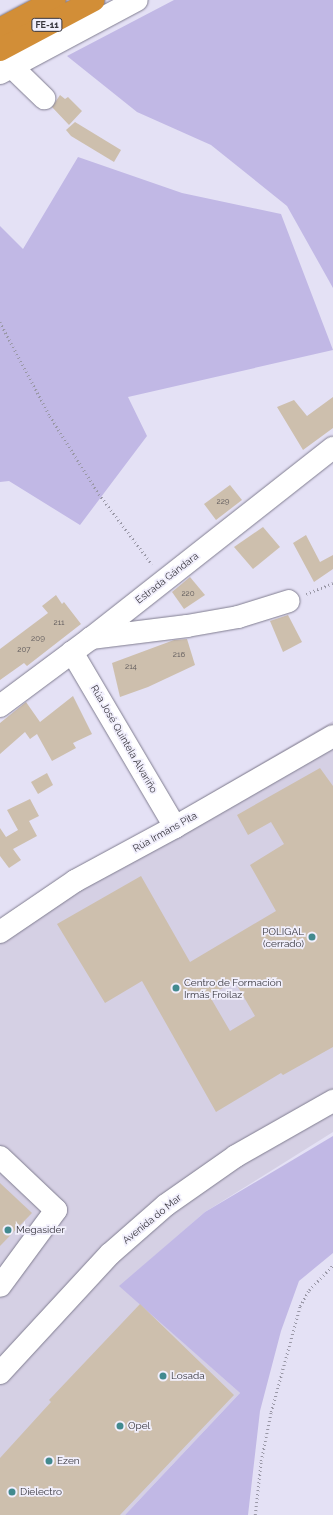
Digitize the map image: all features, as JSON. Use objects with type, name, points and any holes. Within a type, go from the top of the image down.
[{"type":"highway","name":"FE-11","points":[[0,29],[55,0]]},
{"type":"highway","name":"FE-11","points":[[4,63],[94,0]]},
{"type":"street","points":[[44,98],[4,63],[137,0]]},
{"type":"street","name":"Estrada Gándara","points":[[0,706],[90,639],[333,448]]},
{"type":"street","points":[[90,639],[187,626],[238,617],[289,601]]},
{"type":"street","name":"Rúa José Quintela Alvariño","points":[[72,652],[175,827]]},
{"type":"street","name":"Rúa Irmáns Pita","points":[[0,932],[75,881],[175,827],[333,736]]},
{"type":"street","name":"Avenida do Mar","points":[[0,1373],[110,1254],[166,1205],[236,1156],[333,1101]]},
{"type":"street","points":[[0,1157],[56,1210],[0,1286]]},
{"type":"path","points":[[0,322],[50,416],[94,487],[152,564]]},
{"type":"path","points":[[289,601],[333,583]]},
{"type":"path","points":[[255,1515],[261,1461],[271,1412],[300,1306],[309,1290],[333,1265]]},
{"type":"shaded area","points":[[174,0],[333,0],[333,288],[287,206],[211,145],[137,112],[67,56]]},
{"type":"shaded area","points":[[78,157],[182,193],[281,214],[333,350],[128,397],[147,436],[80,525],[9,481],[0,482],[0,226],[23,249]]},
{"type":"shaded area","points":[[333,721],[333,1132],[205,1212],[120,1286],[240,1393],[125,1515],[0,1515],[0,924],[80,870]]},
{"type":"shaded area","points":[[333,1136],[333,1253],[299,1281],[281,1331],[260,1411],[248,1515],[125,1515],[240,1393],[119,1286],[205,1212]]},
{"type":"building","points":[[60,95],[65,99],[68,97],[82,111],[69,125],[52,107]]},
{"type":"building","points":[[75,122],[121,150],[114,162],[71,136],[66,130]]},
{"type":"building","points":[[333,397],[333,428],[303,450],[277,407],[294,400],[307,416]]},
{"type":"building","points":[[230,485],[242,500],[216,520],[204,504]]},
{"type":"building","points":[[263,527],[280,547],[253,569],[234,547]]},
{"type":"building","points":[[306,535],[320,562],[333,555],[333,569],[314,582],[293,543]]},
{"type":"building","points":[[190,577],[205,595],[184,609],[172,592]]},
{"type":"building","points":[[56,595],[62,604],[64,602],[81,624],[27,666],[24,663],[0,680],[0,649],[48,613],[42,606]]},
{"type":"building","points":[[288,615],[302,642],[283,652],[270,621]]},
{"type":"building","points":[[187,639],[195,665],[148,687],[120,697],[112,663],[174,640]]},
{"type":"building","points":[[73,696],[92,734],[73,743],[76,748],[52,761],[37,734],[30,739],[25,732],[0,754],[0,723],[26,702],[40,722]]},
{"type":"building","points":[[320,768],[333,786],[333,1047],[283,1075],[281,1073],[216,1112],[142,981],[105,1003],[57,924],[141,876],[190,962],[276,911],[250,865],[284,844],[271,822],[248,835],[237,815]],"holes":[[[235,982],[255,1016],[230,1031],[209,995]]]},
{"type":"building","points":[[47,773],[53,785],[38,794],[31,782]]},
{"type":"building","points":[[30,799],[39,816],[29,821],[37,836],[13,849],[21,860],[9,868],[0,856],[0,828],[6,837],[18,830],[7,810]]},
{"type":"building","name":"Megasider","points":[[0,1183],[32,1213],[0,1246]]},
{"type":"building","points":[[140,1304],[234,1395],[120,1515],[0,1515],[0,1458],[51,1402],[49,1400]]},
{"type":"place","name":"POLIGAL (cerrado)","points":[[312,937]]},
{"type":"place","name":"Centro de Formación Irmás Froilaz","points":[[176,988]]},
{"type":"place","name":"Megasider","points":[[8,1230]]},
{"type":"place","name":"Losada","points":[[163,1376]]},
{"type":"place","name":"Opel","points":[[120,1426]]},
{"type":"place","name":"Ezen","points":[[49,1461]]},
{"type":"place","name":"Dielectro","points":[[12,1492]]}]
